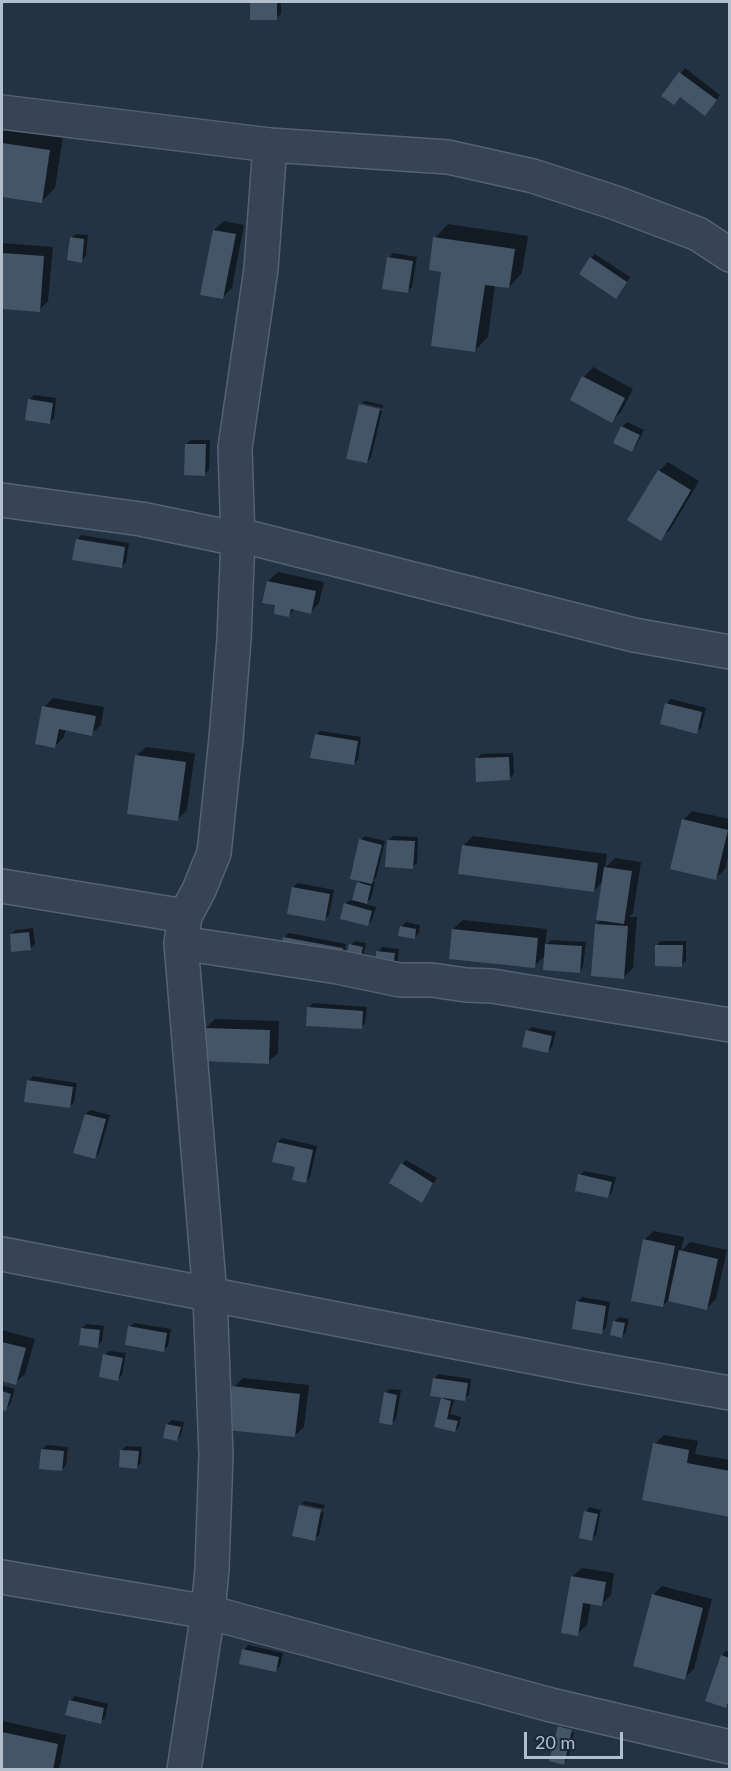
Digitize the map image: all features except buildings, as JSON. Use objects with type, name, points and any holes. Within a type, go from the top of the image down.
[{"type":"street","points":[[2,112],[270,146],[448,157],[533,176],[616,202],[698,234],[729,255]]},
{"type":"street","points":[[184,1770],[208,1612],[212,1569],[216,1455],[210,1296],[183,930],[214,853],[234,639],[238,539],[235,448],[261,269],[270,146]]},
{"type":"street","points":[[2,500],[141,519],[238,539],[251,538],[634,635],[729,652]]},
{"type":"street","points":[[2,886],[400,980],[432,980],[492,986],[729,1025]]},
{"type":"street","points":[[2,1254],[584,1367],[729,1392]]},
{"type":"street","points":[[2,1577],[208,1612],[551,1706],[729,1747]]}]
